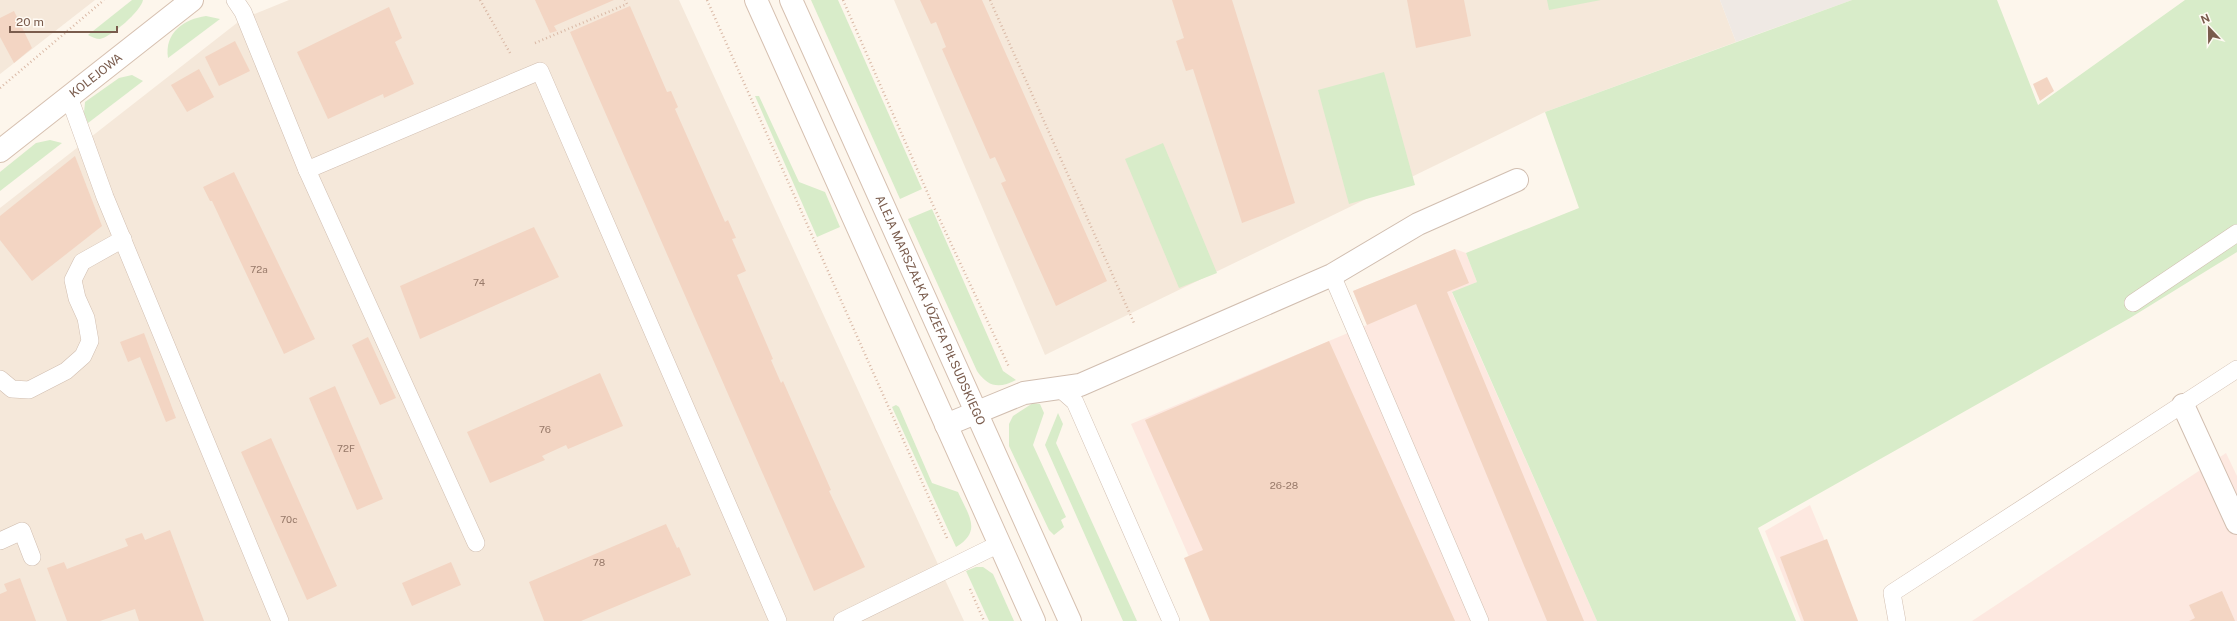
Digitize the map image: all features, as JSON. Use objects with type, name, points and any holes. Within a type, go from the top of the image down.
[{"type":"street","name":"KOLEJOWA","points":[[0,151],[192,0]]},
{"type":"street","points":[[756,0],[1034,621]]},
{"type":"street","name":"ALEJA MARSZAŁKA JÓZEFA PIŁSUDSKIEGO","points":[[791,0],[1070,621]]},
{"type":"street","points":[[946,425],[975,411],[1024,392],[1080,385],[1332,275],[1418,224],[1517,180]]},
{"type":"street","points":[[2183,405],[2237,523]]},
{"type":"lane","points":[[235,0],[243,12],[308,170],[476,543]]},
{"type":"lane","points":[[308,170],[540,71],[778,621]]},
{"type":"lane","points":[[69,97],[123,239],[280,621]]},
{"type":"lane","points":[[2133,303],[2237,233]]},
{"type":"lane","points":[[0,378],[12,389],[29,390],[66,371],[83,356],[90,341],[86,318],[77,298],[73,280],[82,262],[123,239]]},
{"type":"lane","points":[[1332,275],[1480,621]]},
{"type":"lane","points":[[1897,621],[1892,593],[2237,369]]},
{"type":"lane","points":[[1058,387],[1075,402],[1170,621]]},
{"type":"lane","points":[[0,541],[22,531],[32,557]]},
{"type":"lane","points":[[842,621],[999,544]]},
{"type":"path","points":[[0,88],[104,0]]},
{"type":"path","points":[[480,0],[509,53],[516,50]]},
{"type":"path","points":[[530,44],[627,4],[625,0]]},
{"type":"path","points":[[707,0],[948,541]]},
{"type":"path","points":[[843,0],[1007,366],[1012,370]]},
{"type":"path","points":[[990,0],[1134,323]]},
{"type":"path","points":[[970,588],[984,621]]},
{"type":"shaded area","points":[[0,0],[95,0],[0,74]]},
{"type":"shaded area","points":[[289,0],[679,0],[964,621],[0,621],[0,208],[242,19]]},
{"type":"shaded area","points":[[894,0],[1720,0],[1736,42],[1545,112],[1045,355]]},
{"type":"shaded area","points":[[1720,0],[1852,0],[1736,42]]},
{"type":"shaded area","points":[[1455,249],[1466,253],[1477,282],[1452,293],[1597,621],[1217,621],[1131,424],[1367,325],[1353,291]]},
{"type":"shaded area","points":[[2226,453],[2237,476],[2237,621],[1972,621]]},
{"type":"shaded area","points":[[1810,505],[1858,621],[1801,621],[1765,531]]},
{"type":"green space","points":[[132,0],[143,0],[141,5],[131,17],[118,29],[100,39],[88,35]]},
{"type":"green space","points":[[811,0],[838,0],[922,189],[900,199]]},
{"type":"green space","points":[[1547,0],[1601,0],[1549,10]]},
{"type":"green space","points":[[1852,0],[1997,0],[2038,105],[2185,0],[2237,0],[2237,252],[2130,318],[1758,528],[1796,621],[1597,621],[1452,292],[1477,282],[1466,253],[1579,208],[1545,112]]},
{"type":"green space","points":[[206,16],[220,19],[168,58],[169,41],[177,29],[190,20]]},
{"type":"green space","points":[[1384,72],[1415,185],[1349,204],[1318,90]]},
{"type":"green space","points":[[132,75],[143,81],[88,123],[84,113],[85,102],[119,78]]},
{"type":"green space","points":[[755,96],[759,96],[799,182],[825,192],[840,227],[817,237]]},
{"type":"green space","points":[[50,140],[62,143],[0,191],[0,172],[36,143]]},
{"type":"green space","points":[[1163,143],[1217,273],[1179,288],[1125,159]]},
{"type":"green space","points":[[932,209],[1003,371],[1016,380],[1010,383],[1004,385],[994,385],[985,380],[977,371],[908,219]]},
{"type":"green space","points":[[1033,403],[1040,404],[1044,413],[1033,445],[1066,517],[1061,520],[1064,527],[1054,535],[1049,530],[1009,446],[1009,424],[1013,416]]},
{"type":"green space","points":[[896,405],[899,407],[932,483],[958,492],[969,515],[971,529],[969,535],[956,547],[892,407]]},
{"type":"green space","points":[[1058,413],[1063,424],[1056,443],[1137,621],[1123,621],[1045,445]]},
{"type":"green space","points":[[976,567],[983,567],[993,574],[1014,621],[989,621],[966,571]]},
{"type":"building","points":[[535,0],[614,0],[554,26],[557,31],[550,33]]},
{"type":"building","points":[[920,0],[982,0],[1107,281],[1056,306],[1001,183],[1006,181],[995,157],[990,159],[942,49],[946,47],[936,22],[931,24]]},
{"type":"building","points":[[1172,0],[1232,0],[1295,203],[1242,223],[1193,69],[1186,71],[1176,41],[1184,38]]},
{"type":"building","points":[[1407,0],[1464,0],[1471,36],[1416,48]]},
{"type":"building","points":[[630,6],[667,92],[671,91],[678,107],[675,109],[725,222],[728,220],[736,238],[732,239],[746,271],[737,275],[773,359],[771,360],[781,383],[783,381],[831,490],[829,491],[865,567],[814,591],[570,32]]},
{"type":"building","points":[[389,7],[402,38],[395,42],[414,84],[384,98],[383,94],[328,119],[297,52]]},
{"type":"building","points":[[14,11],[32,48],[14,63],[0,37],[0,18]]},
{"type":"building","points":[[235,41],[250,71],[219,86],[205,57]]},
{"type":"building","points":[[199,69],[214,97],[187,112],[171,85]]},
{"type":"building","points":[[2047,77],[2054,91],[2040,101],[2033,84]]},
{"type":"building","points":[[75,156],[102,226],[32,281],[0,240],[0,216]]},
{"type":"building","points":[[234,172],[315,339],[284,354],[212,201],[210,201],[203,187]]},
{"type":"building","points":[[534,227],[559,277],[420,339],[400,286]]},
{"type":"building","points":[[1455,249],[1469,283],[1447,292],[1584,621],[1547,621],[1416,304],[1367,325],[1353,291]]},
{"type":"building","points":[[144,333],[176,418],[166,422],[140,357],[128,362],[120,342]]},
{"type":"building","points":[[368,337],[396,398],[380,405],[352,345]]},
{"type":"building","points":[[1329,341],[1455,621],[1210,621],[1184,558],[1203,550],[1145,420]]},
{"type":"building","points":[[600,373],[623,426],[568,449],[566,445],[542,456],[545,460],[490,483],[467,432]]},
{"type":"building","points":[[335,386],[383,499],[357,510],[309,398]]},
{"type":"building","points":[[271,438],[337,586],[307,600],[241,452]]},
{"type":"building","points":[[666,524],[677,548],[679,547],[691,575],[581,621],[544,621],[529,582]]},
{"type":"building","points":[[170,530],[204,621],[139,621],[135,609],[100,621],[67,621],[47,568],[64,562],[67,569],[128,546],[125,539],[142,533],[145,540]]},
{"type":"building","points":[[1827,539],[1858,621],[1804,621],[1780,557]]},
{"type":"building","points":[[451,562],[461,585],[412,606],[402,583]]},
{"type":"building","points":[[20,578],[36,621],[0,621],[0,594],[7,591],[4,584]]},
{"type":"building","points":[[2222,591],[2235,621],[2189,621],[2195,618],[2189,605]]}]
